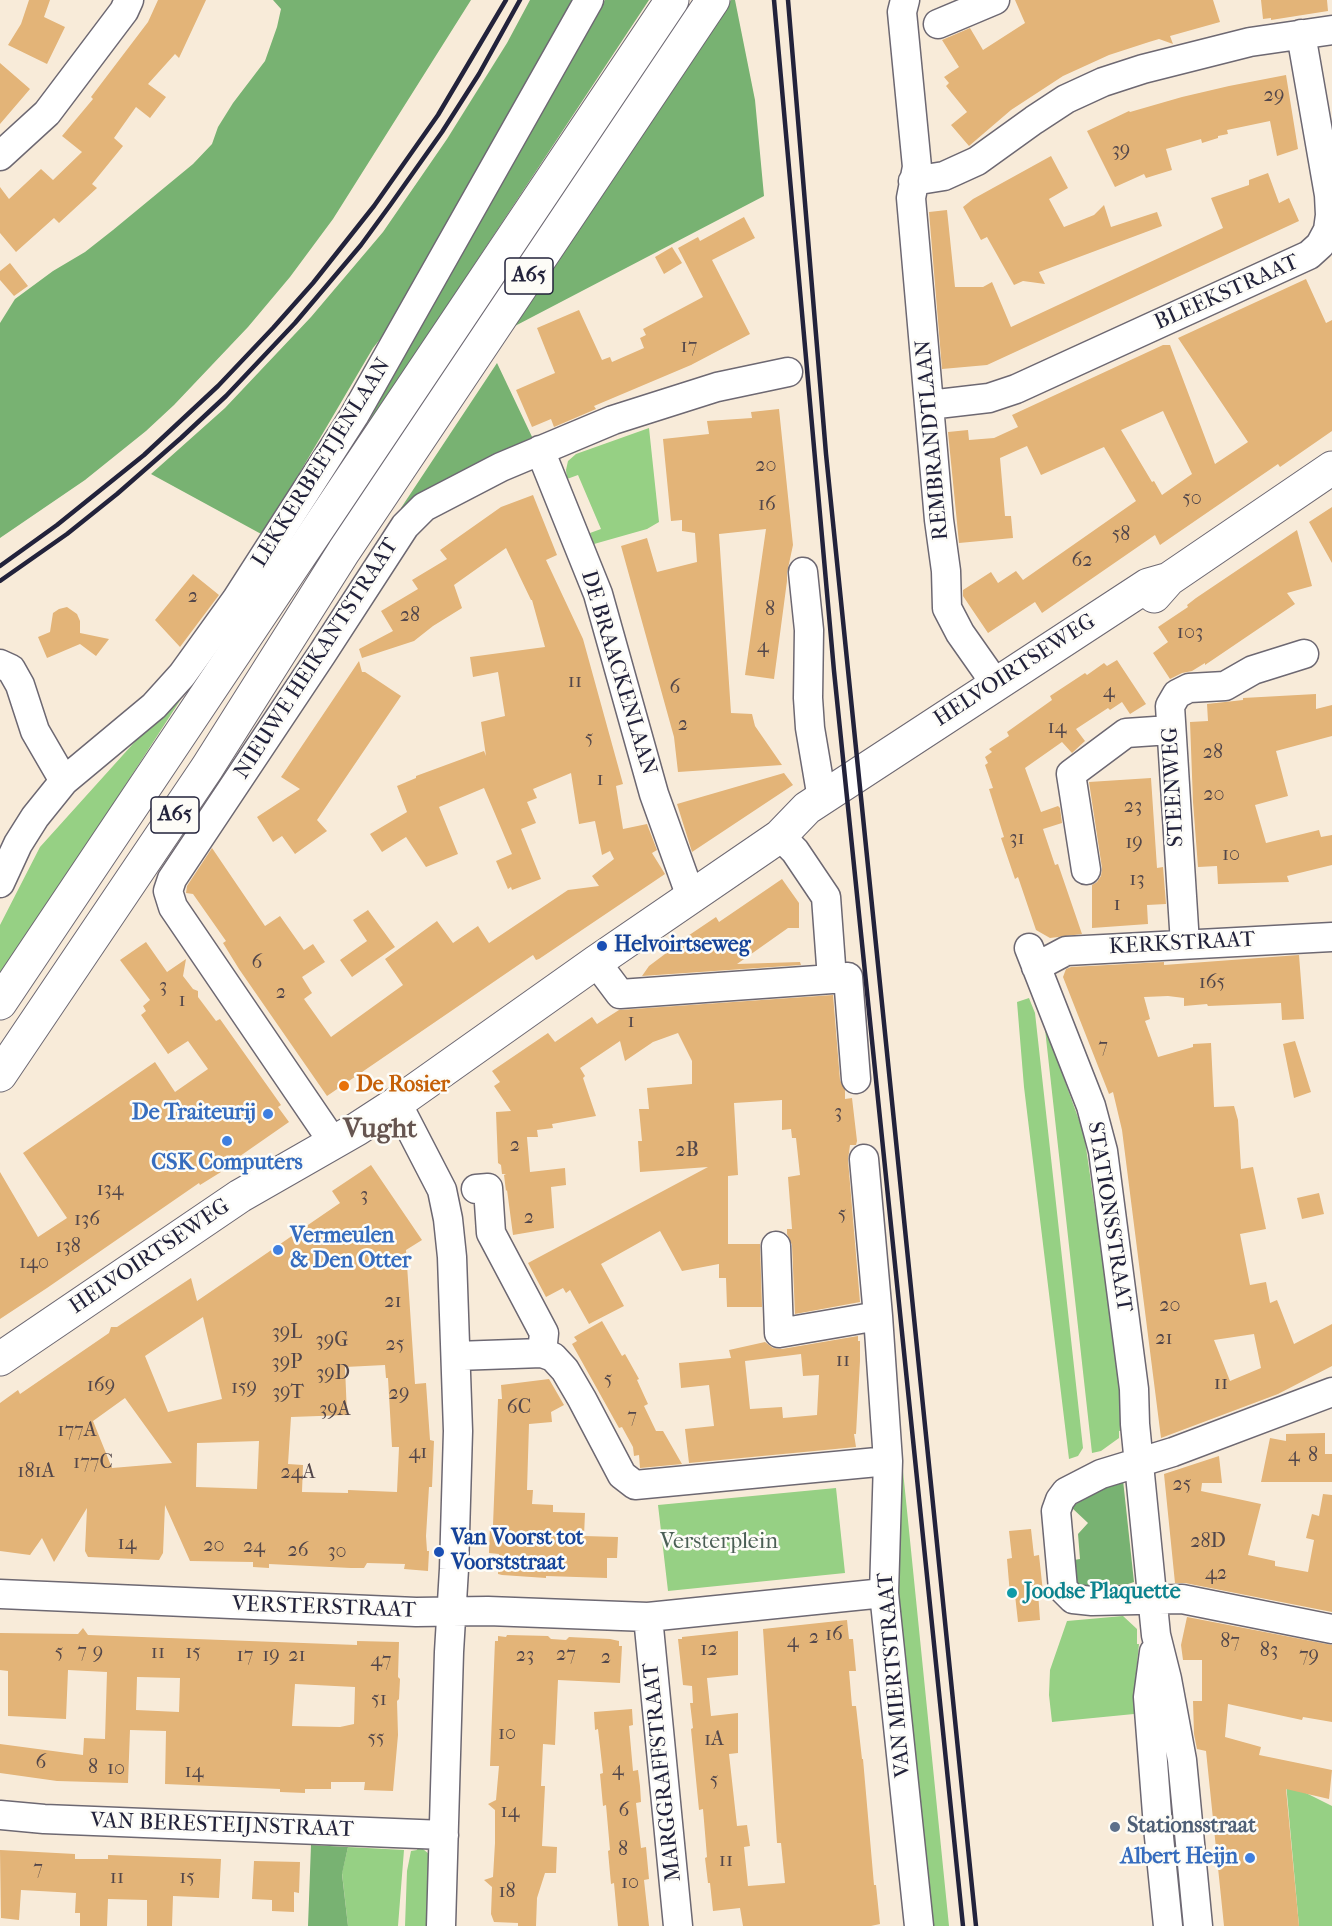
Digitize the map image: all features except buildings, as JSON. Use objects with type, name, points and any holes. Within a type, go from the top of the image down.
[{"type":"main road","name":"A65","points":[[0,1003],[672,0]]},
{"type":"main road","name":"A65","points":[[0,1075],[207,768],[351,542],[713,0]]},
{"type":"main road","name":"HELVOIRTSEWEG","points":[[780,836],[821,821],[981,716],[1155,596],[1169,579],[1332,468]]},
{"type":"main road","name":"HELVOIRTSEWEG","points":[[0,1359],[240,1196],[357,1129],[603,970],[691,897],[780,836],[807,808],[1148,585],[1169,579]]},
{"type":"street","points":[[0,156],[47,112],[124,11],[129,0]]},
{"type":"street","name":"LEKKERBEETJENLAAN","points":[[0,884],[18,844],[35,817],[64,781],[154,706],[182,675],[236,600],[354,416],[589,0]]},
{"type":"street","name":"REMBRANDTLAAN","points":[[905,0],[902,12],[917,167],[911,198],[946,571],[947,609],[994,686]]},
{"type":"street","points":[[938,24],[995,0]]},
{"type":"street","points":[[913,181],[944,176],[977,161],[1058,104],[1103,82],[1189,56],[1250,42],[1332,30]]},
{"type":"street","name":"BLEEKSTRAAT","points":[[929,405],[989,398],[1016,388],[1309,255],[1320,245],[1328,230],[1329,195],[1301,34]]},
{"type":"street","name":"NIEUWE HEIKANTSTRAAT","points":[[333,1142],[173,907],[168,891],[172,879],[405,526],[424,507],[540,450],[613,420],[717,387],[788,372]]},
{"type":"street","name":"DE BRAACKENLAAN","points":[[540,450],[598,594],[654,794],[691,897]]},
{"type":"street","points":[[803,572],[809,630],[810,728],[822,799]]},
{"type":"street","name":"STEENWEG","points":[[1185,944],[1169,711],[1177,694],[1189,688],[1225,686],[1253,670],[1304,654]]},
{"type":"street","points":[[0,664],[11,669],[20,685],[35,731],[64,781]]},
{"type":"street","points":[[1086,870],[1071,774],[1126,733],[1170,730]]},
{"type":"street","points":[[780,836],[795,851],[826,897],[832,979]]},
{"type":"street","name":"KERKSTRAAT","points":[[1032,958],[1066,951],[1332,937]]},
{"type":"street","name":"STATIONSSTRAAT","points":[[1032,958],[1091,1106],[1103,1151],[1134,1389],[1156,1635],[1182,1760],[1198,1926]]},
{"type":"street","points":[[603,970],[620,994],[848,977],[856,1079]]},
{"type":"street","points":[[397,1103],[442,1190],[452,1257],[458,1431],[448,1652],[441,1926]]},
{"type":"street","name":"VAN MIERTSTRAAT","points":[[864,1159],[888,1461],[884,1593],[919,1926]]},
{"type":"street","points":[[476,1189],[488,1188],[491,1233],[544,1333],[542,1353]]},
{"type":"street","points":[[776,1246],[778,1333],[878,1316]]},
{"type":"street","points":[[456,1356],[542,1353],[553,1357],[565,1370],[622,1475],[635,1485],[888,1461]]},
{"type":"street","points":[[1332,1392],[1139,1463],[1101,1474],[1066,1492],[1056,1510],[1064,1589],[1073,1599],[1092,1601],[1182,1599],[1332,1629]]},
{"type":"street","points":[[648,1617],[884,1593]]},
{"type":"street","name":"VERSTERSTRAAT","points":[[0,1594],[416,1612],[648,1617]]},
{"type":"street","name":"MARGGRAFFSTRAAT","points":[[648,1617],[678,1926]]},
{"type":"street","name":"STATIONSSTRAAT","points":[[1156,1635],[1148,1697],[1168,1926]]},
{"type":"street","name":"VAN BERESTEIJNSTRAAT","points":[[0,1815],[44,1819],[444,1835]]},
{"type":"green space","points":[[273,0],[471,0],[333,219],[290,277],[248,327],[146,431],[85,480],[0,538],[0,323],[15,299],[53,271],[85,252],[113,230],[193,164],[212,144],[218,127],[233,103],[265,61],[281,9]]},
{"type":"green space","points":[[530,0],[574,0],[385,333],[373,348],[263,535],[151,474],[225,408],[311,317],[383,232],[447,139],[507,43]]},
{"type":"green space","points":[[605,0],[649,0],[361,436],[521,143]]},
{"type":"green space","points":[[731,0],[735,0],[755,100],[764,196],[513,327]]},
{"type":"green space","points":[[497,363],[534,441],[410,509],[401,508]]},
{"type":"green space","points":[[649,428],[659,522],[647,529],[594,544],[590,533],[601,529],[578,475],[567,479],[568,461],[576,454]]},
{"type":"green space","points":[[177,695],[181,699],[0,979],[0,925],[40,847]]},
{"type":"green space","points":[[1029,998],[1035,1013],[1083,1448],[1078,1456],[1069,1459],[1024,1087],[1017,1002]]},
{"type":"green space","points":[[1043,1011],[1063,1051],[1058,1062],[1084,1134],[1096,1216],[1106,1223],[1115,1293],[1108,1302],[1118,1381],[1127,1389],[1125,1430],[1119,1431],[1119,1438],[1101,1451],[1092,1453]]},
{"type":"green space","points":[[903,1471],[949,1926],[929,1926],[893,1569],[896,1472]]},
{"type":"green space","points":[[1123,1480],[1134,1582],[1085,1588],[1077,1582],[1074,1560],[1080,1559],[1078,1534],[1088,1523],[1071,1507],[1088,1497],[1086,1493]]},
{"type":"green space","name":"Versterplein","points":[[836,1488],[845,1573],[668,1591],[658,1505]]},
{"type":"green space","points":[[1123,1616],[1137,1629],[1137,1644],[1139,1644],[1134,1714],[1052,1722],[1049,1695],[1050,1670],[1067,1621]]},
{"type":"green space","points":[[1286,1783],[1332,1806],[1332,1926],[1299,1926]]},
{"type":"green space","points":[[311,1845],[348,1847],[342,1874],[348,1926],[308,1926]]},
{"type":"green space","points":[[418,1845],[429,1854],[431,1926],[405,1926],[407,1871],[411,1851],[417,1850]]},
{"type":"green space","points":[[348,1847],[404,1850],[398,1926],[348,1926],[342,1873]]},
{"type":"railway","points":[[0,566],[57,525],[144,455],[218,386],[273,328],[313,283],[374,206],[438,115],[506,0]]},
{"type":"railway","points":[[0,581],[67,534],[117,494],[226,396],[295,323],[361,245],[442,132],[479,74],[520,0]]},
{"type":"railway","points":[[774,0],[834,671],[963,1926]]},
{"type":"railway","points":[[788,0],[826,454],[976,1926]]},
{"type":"place","name":"Helvoirtseweg","points":[[602,946]]},
{"type":"place","name":"De Rosier","points":[[344,1086]]},
{"type":"place","name":"De Traiteurij","points":[[268,1114]]},
{"type":"place","name":"CSK Computers","points":[[227,1141]]},
{"type":"place","name":"Vermeulen & Den Otter","points":[[278,1250]]},
{"type":"place","name":"Van Voorst tot Voorststraat","points":[[439,1552]]},
{"type":"place","name":"Joodse Plaquette","points":[[1012,1593]]},
{"type":"place","name":"Stationsstraat","points":[[1115,1827]]},
{"type":"place","name":"Albert Heijn","points":[[1250,1858]]},
{"type":"district","name":"Vught","points":[[380,1130]]}]
